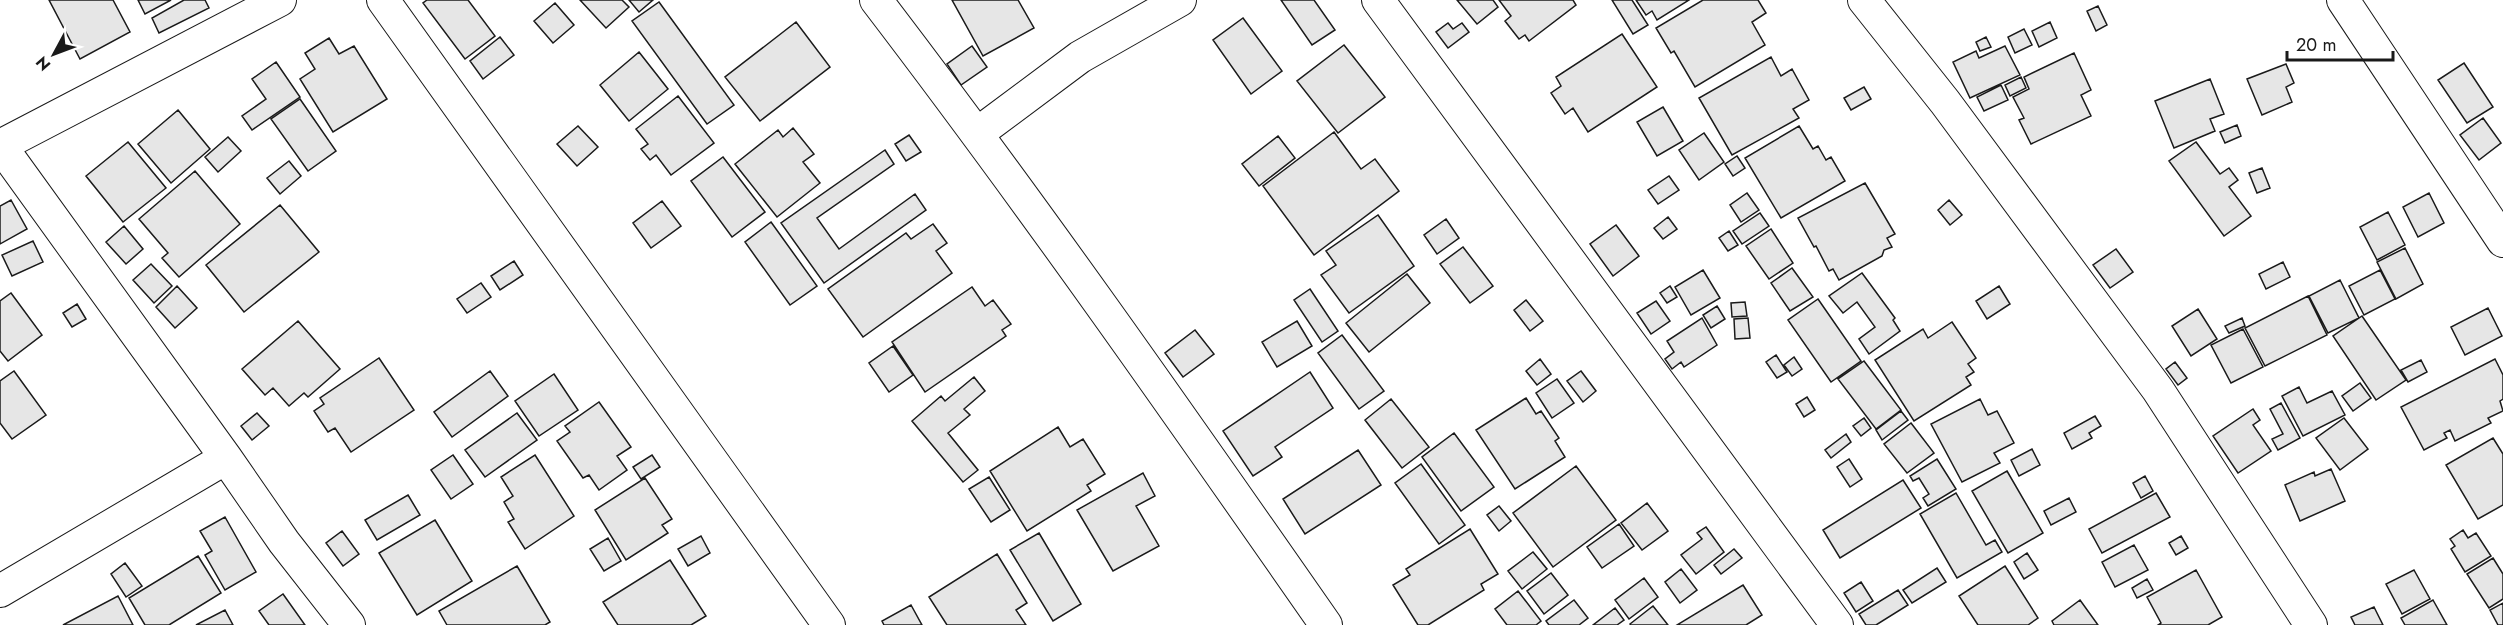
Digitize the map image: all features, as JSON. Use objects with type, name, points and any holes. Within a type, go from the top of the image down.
[{"type":"street","points":[[280,0],[0,146],[226,458],[284,542],[349,625]]},
{"type":"street","points":[[383,0],[829,625]]},
{"type":"street","points":[[876,0],[978,133],[1192,432],[1326,625]]},
{"type":"street","points":[[978,133],[1080,57],[1180,0]]},
{"type":"street","points":[[1378,0],[1838,625]]},
{"type":"street","points":[[1864,0],[1945,102],[2158,390],[2311,625]]},
{"type":"street","points":[[2343,0],[2503,241]]},
{"type":"street","points":[[0,591],[226,458]]},
{"type":"building","points":[[49,0],[113,0],[130,32],[80,59]]},
{"type":"building","points":[[138,0],[171,0],[145,14]]},
{"type":"building","points":[[184,0],[205,0],[209,8],[159,33],[152,18]]},
{"type":"building","points":[[427,0],[468,0],[495,36],[465,59],[423,3]]},
{"type":"building","points":[[580,0],[622,0],[629,7],[606,28]]},
{"type":"building","points":[[629,0],[653,0],[639,12]]},
{"type":"building","points":[[952,0],[1018,0],[1034,28],[983,56]]},
{"type":"building","points":[[1281,0],[1314,0],[1335,30],[1312,45]]},
{"type":"building","points":[[1457,0],[1493,0],[1498,7],[1477,24]]},
{"type":"building","points":[[1499,0],[1573,0],[1576,5],[1529,41],[1525,35],[1519,39],[1505,21],[1511,16]]},
{"type":"building","points":[[1612,0],[1632,0],[1648,25],[1633,34]]},
{"type":"building","points":[[1636,0],[1689,0],[1657,20],[1652,11],[1646,15]]},
{"type":"building","points":[[1703,0],[1758,0],[1766,13],[1752,22],[1765,45],[1695,87],[1674,51],[1671,53],[1656,28]]},
{"type":"building","points":[[659,2],[734,105],[707,124],[632,21]]},
{"type":"building","points":[[555,3],[574,25],[553,43],[534,21]]},
{"type":"building","points":[[2098,6],[2107,25],[2096,31],[2087,11]]},
{"type":"building","points":[[1243,18],[1282,71],[1251,94],[1213,40]]},
{"type":"building","points":[[796,22],[830,67],[760,121],[725,77]]},
{"type":"building","points":[[2050,22],[2057,38],[2039,47],[2032,31]]},
{"type":"building","points":[[1448,23],[1453,29],[1462,23],[1469,32],[1448,48],[1436,32]]},
{"type":"building","points":[[2024,29],[2032,45],[2015,53],[2008,37]]},
{"type":"building","points":[[1622,34],[1657,87],[1588,132],[1573,108],[1565,114],[1551,93],[1561,86],[1556,77]]},
{"type":"building","points":[[500,37],[514,55],[483,79],[470,61]]},
{"type":"building","points":[[1986,37],[1991,47],[1980,51],[1976,42]]},
{"type":"building","points":[[329,38],[339,54],[354,46],[387,99],[333,132],[300,79],[315,69],[305,53]]},
{"type":"building","points":[[1344,45],[1385,97],[1338,133],[1297,81]]},
{"type":"building","points":[[972,46],[987,67],[961,85],[947,64]]},
{"type":"building","points":[[2005,46],[2020,75],[1970,98],[1953,62],[1976,51],[1979,58]]},
{"type":"building","points":[[639,52],[668,89],[629,121],[600,85]]},
{"type":"building","points":[[2074,53],[2091,90],[2081,95],[2091,116],[2031,144],[2019,120],[2024,118],[2013,97],[2029,89],[2024,77]]},
{"type":"building","points":[[1771,57],[1781,76],[1792,69],[1809,100],[1793,109],[1799,118],[1732,155],[1699,98]]},
{"type":"building","points":[[276,62],[300,97],[252,130],[242,116],[266,99],[252,79]]},
{"type":"building","points":[[2464,63],[2493,107],[2467,123],[2438,80]]},
{"type":"building","points":[[2286,64],[2294,83],[2286,87],[2292,102],[2262,115],[2247,79]]},
{"type":"building","points":[[2021,77],[2026,88],[2010,96],[2005,85]]},
{"type":"building","points":[[2210,79],[2224,114],[2210,119],[2215,131],[2174,148],[2155,101]]},
{"type":"building","points":[[2001,85],[2008,100],[1984,111],[1977,97]]},
{"type":"building","points":[[1864,87],[1871,99],[1851,110],[1844,98]]},
{"type":"building","points":[[678,96],[714,143],[671,175],[656,155],[650,160],[641,149],[648,144],[636,129]]},
{"type":"building","points":[[300,99],[336,151],[308,171],[271,119]]},
{"type":"building","points":[[1663,107],[1683,141],[1657,156],[1637,122]]},
{"type":"building","points":[[178,110],[210,149],[171,183],[138,144]]},
{"type":"building","points":[[2483,118],[2501,143],[2479,160],[2460,135]]},
{"type":"building","points":[[2237,125],[2241,136],[2225,143],[2220,132]]},
{"type":"building","points":[[578,126],[598,147],[577,166],[557,144]]},
{"type":"building","points":[[1799,126],[1813,149],[1818,146],[1826,160],[1831,157],[1845,181],[1781,218],[1745,158]]},
{"type":"building","points":[[793,128],[814,154],[803,162],[820,183],[777,217],[735,164],[778,130],[783,137]]},
{"type":"building","points":[[1334,132],[1361,169],[1375,159],[1399,191],[1314,255],[1263,186]]},
{"type":"building","points":[[1704,133],[1724,162],[1699,180],[1679,150]]},
{"type":"building","points":[[909,135],[921,152],[906,161],[895,144]]},
{"type":"building","points":[[1278,136],[1295,158],[1259,186],[1242,164]]},
{"type":"building","points":[[228,137],[241,151],[218,172],[205,157]]},
{"type":"building","points":[[128,142],[166,188],[123,222],[86,176]]},
{"type":"building","points":[[2196,142],[2220,174],[2229,168],[2238,180],[2229,187],[2251,216],[2224,236],[2169,161]]},
{"type":"building","points":[[885,150],[894,164],[817,218],[839,249],[915,194],[926,210],[824,283],[781,223]]},
{"type":"building","points":[[1737,156],[1745,168],[1733,176],[1725,164]]},
{"type":"building","points":[[723,157],[765,212],[732,237],[691,181]]},
{"type":"building","points":[[289,161],[301,176],[280,194],[267,178]]},
{"type":"building","points":[[2262,168],[2270,188],[2257,193],[2249,173]]},
{"type":"building","points":[[195,171],[240,224],[179,277],[162,258],[168,253],[139,219]]},
{"type":"building","points":[[1669,176],[1679,190],[1658,204],[1648,190]]},
{"type":"building","points":[[1865,183],[1895,234],[1887,238],[1892,247],[1884,250],[1882,256],[1839,280],[1833,269],[1829,271],[1798,218]]},
{"type":"building","points":[[1747,193],[1759,210],[1741,222],[1730,205]]},
{"type":"building","points":[[2429,193],[2444,223],[2418,237],[2403,207]]},
{"type":"building","points":[[11,200],[27,229],[0,244],[0,206]]},
{"type":"building","points":[[1949,200],[1962,215],[1950,225],[1938,210]]},
{"type":"building","points":[[662,201],[681,226],[651,248],[633,223]]},
{"type":"building","points":[[280,205],[319,252],[244,312],[206,265]]},
{"type":"building","points":[[2388,212],[2405,245],[2377,260],[2360,227]]},
{"type":"building","points":[[1760,213],[1769,226],[1742,244],[1733,231]]},
{"type":"building","points":[[1378,215],[1414,266],[1349,313],[1321,275],[1336,265],[1326,251]]},
{"type":"building","points":[[1668,217],[1677,229],[1663,239],[1654,228]]},
{"type":"building","points":[[1446,219],[1459,238],[1437,254],[1424,235]]},
{"type":"building","points":[[771,222],[817,286],[790,305],[745,242]]},
{"type":"building","points":[[933,224],[947,243],[936,251],[952,273],[863,337],[828,289],[906,233],[911,239]]},
{"type":"building","points":[[1616,225],[1639,256],[1613,276],[1590,244]]},
{"type":"building","points":[[124,226],[143,249],[126,264],[106,242]]},
{"type":"building","points":[[1771,229],[1793,263],[1769,279],[1746,246]]},
{"type":"building","points":[[1729,231],[1738,245],[1728,251],[1719,238]]},
{"type":"building","points":[[33,241],[43,262],[12,276],[2,255]]},
{"type":"building","points":[[1463,247],[1493,286],[1470,303],[1440,264]]},
{"type":"building","points":[[2405,248],[2423,284],[2396,299],[2377,262]]},
{"type":"building","points":[[2116,249],[2133,272],[2110,288],[2093,265]]},
{"type":"building","points":[[514,261],[523,275],[500,290],[491,276]]},
{"type":"building","points":[[2283,262],[2290,277],[2266,289],[2259,274]]},
{"type":"building","points":[[151,264],[172,286],[154,303],[133,280]]},
{"type":"building","points":[[1792,268],[1813,297],[1790,311],[1771,283]]},
{"type":"building","points":[[1703,270],[1720,298],[1691,315],[1675,287]]},
{"type":"building","points":[[2380,270],[2395,299],[2364,315],[2349,286]]},
{"type":"building","points":[[1862,273],[1895,318],[1893,320],[1900,331],[1869,354],[1859,339],[1875,327],[1857,302],[1843,313],[1829,296]]},
{"type":"building","points":[[1407,274],[1430,303],[1369,352],[1346,323]]},
{"type":"building","points":[[2340,280],[2359,318],[2328,333],[2309,296]]},
{"type":"building","points":[[481,283],[491,297],[467,313],[457,299]]},
{"type":"building","points":[[177,286],[197,308],[175,328],[156,307]]},
{"type":"building","points":[[1670,286],[1677,297],[1667,303],[1660,293]]},
{"type":"building","points":[[1999,286],[2010,304],[1987,319],[1976,301]]},
{"type":"building","points":[[972,287],[985,306],[993,300],[1011,324],[1002,330],[1006,336],[925,392],[892,342]]},
{"type":"building","points":[[1310,289],[1338,331],[1322,342],[1294,300]]},
{"type":"building","points":[[11,293],[42,335],[8,361],[0,351],[0,301]]},
{"type":"building","points":[[2308,296],[2327,335],[2265,366],[2245,328]]},
{"type":"building","points":[[1818,299],[1861,361],[1831,382],[1788,320]]},
{"type":"building","points":[[1526,300],[1543,321],[1530,331],[1514,310]]},
{"type":"building","points":[[1656,301],[1670,321],[1651,334],[1637,313]]},
{"type":"building","points":[[1745,302],[1747,316],[1732,317],[1731,303]]},
{"type":"building","points":[[77,304],[86,319],[72,327],[63,313]]},
{"type":"building","points":[[1717,306],[1725,319],[1711,328],[1703,315]]},
{"type":"building","points":[[2488,308],[2502,336],[2465,355],[2451,327]]},
{"type":"building","points":[[2198,309],[2217,339],[2191,356],[2172,326]]},
{"type":"building","points":[[2362,316],[2406,380],[2376,400],[2333,336]]},
{"type":"building","points":[[1702,318],[1717,345],[1684,367],[1681,362],[1672,369],[1665,359],[1674,352],[1667,341]]},
{"type":"building","points":[[1748,318],[1750,338],[1735,339],[1734,319]]},
{"type":"building","points":[[2242,318],[2245,326],[2229,333],[2225,326]]},
{"type":"building","points":[[298,321],[340,369],[308,397],[304,393],[289,406],[273,388],[265,395],[242,369]]},
{"type":"building","points":[[1297,321],[1312,346],[1277,367],[1262,342]]},
{"type":"building","points":[[1952,322],[1976,358],[1968,364],[1974,372],[1966,377],[1971,385],[1914,421],[1875,360],[1923,329],[1928,338]]},
{"type":"building","points":[[2243,329],[2263,367],[2231,383],[2211,345]]},
{"type":"building","points":[[1195,330],[1214,354],[1183,377],[1165,353]]},
{"type":"building","points":[[1342,335],[1384,391],[1359,409],[1318,353]]},
{"type":"building","points":[[893,346],[913,375],[889,392],[869,363]]},
{"type":"building","points":[[1776,355],[1787,372],[1777,378],[1766,362]]},
{"type":"building","points":[[1794,357],[1802,369],[1792,376],[1784,365]]},
{"type":"building","points":[[379,358],[414,410],[351,452],[335,428],[328,432],[314,411],[324,404],[320,398]]},
{"type":"building","points":[[1540,359],[1551,374],[1537,385],[1526,371]]},
{"type":"building","points":[[2495,359],[2503,375],[2503,399],[2500,401],[2503,411],[2488,418],[2491,423],[2455,441],[2450,430],[2444,433],[2447,438],[2424,450],[2401,407]]},
{"type":"building","points":[[2421,360],[2427,372],[2408,382],[2401,370]]},
{"type":"building","points":[[1864,361],[1901,410],[1876,429],[1838,379]]},
{"type":"building","points":[[2175,362],[2187,378],[2178,385],[2166,369]]},
{"type":"building","points":[[14,371],[46,415],[12,439],[0,423],[0,381]]},
{"type":"building","points":[[490,371],[508,396],[452,437],[434,412]]},
{"type":"building","points":[[1581,371],[1596,391],[1583,402],[1567,381]]},
{"type":"building","points":[[1310,372],[1333,408],[1275,447],[1282,457],[1253,476],[1223,431]]},
{"type":"building","points":[[554,374],[578,410],[539,436],[515,401]]},
{"type":"building","points":[[974,377],[985,391],[964,409],[970,415],[948,433],[978,470],[963,482],[912,421],[941,396],[945,401]]},
{"type":"building","points":[[1557,379],[1574,403],[1552,418],[1536,393]]},
{"type":"building","points":[[2360,383],[2371,398],[2353,411],[2342,396]]},
{"type":"building","points":[[2299,387],[2307,403],[2332,391],[2345,415],[2303,436],[2282,396]]},
{"type":"building","points":[[1807,397],[1815,410],[1804,417],[1796,404]]},
{"type":"building","points":[[1526,398],[1536,414],[1541,411],[1559,438],[1555,441],[1565,457],[1515,489],[1476,430]]},
{"type":"building","points":[[1391,399],[1429,447],[1402,468],[1365,420]]},
{"type":"building","points":[[1980,399],[1988,415],[1997,411],[2014,443],[1994,453],[2000,463],[1962,482],[1931,424]]},
{"type":"building","points":[[599,402],[631,447],[617,456],[627,470],[599,490],[589,475],[583,478],[557,441],[570,432],[565,426]]},
{"type":"building","points":[[2281,403],[2300,438],[2278,450],[2272,439],[2283,434],[2270,409]]},
{"type":"building","points":[[2253,409],[2260,420],[2253,425],[2271,451],[2238,473],[2213,436]]},
{"type":"building","points":[[1901,411],[1908,420],[1882,440],[1876,430]]},
{"type":"building","points":[[257,413],[269,426],[252,440],[241,426]]},
{"type":"building","points":[[517,413],[537,440],[485,477],[465,450]]},
{"type":"building","points":[[2095,416],[2101,426],[2089,433],[2092,438],[2072,449],[2064,433]]},
{"type":"building","points":[[1864,418],[1871,428],[1861,436],[1853,426]]},
{"type":"building","points":[[2344,418],[2368,449],[2340,470],[2316,438]]},
{"type":"building","points":[[1911,423],[1934,453],[1907,473],[1884,444]]},
{"type":"building","points":[[1058,427],[1070,447],[1083,439],[1105,474],[1087,485],[1091,491],[1027,531],[990,471]]},
{"type":"building","points":[[1454,433],[1494,487],[1461,511],[1422,457]]},
{"type":"building","points":[[1846,434],[1851,442],[1831,458],[1825,450]]},
{"type":"building","points":[[2493,438],[2503,454],[2503,505],[2478,519],[2446,465]]},
{"type":"building","points":[[2032,449],[2040,465],[2019,476],[2011,460]]},
{"type":"building","points":[[1358,450],[1381,485],[1305,534],[1283,499]]},
{"type":"building","points":[[453,455],[473,484],[451,499],[431,470]]},
{"type":"building","points":[[535,455],[574,516],[525,549],[508,522],[514,519],[504,502],[513,496],[501,477]]},
{"type":"building","points":[[652,455],[660,467],[641,479],[633,467]]},
{"type":"building","points":[[1849,459],[1862,479],[1850,487],[1837,467]]},
{"type":"building","points":[[1937,459],[1956,489],[1928,506],[1923,498],[1929,494],[1919,478],[1913,481],[1910,476]]},
{"type":"building","points":[[1421,464],[1465,525],[1439,544],[1395,483]]},
{"type":"building","points":[[1576,466],[1616,520],[1553,567],[1513,513]]},
{"type":"building","points":[[2331,469],[2345,501],[2300,521],[2285,485],[2314,472],[2315,476]]},
{"type":"building","points":[[2007,471],[2043,533],[2008,553],[1972,491]]},
{"type":"building","points":[[1143,473],[1155,496],[1136,506],[1159,546],[1113,571],[1077,510]]},
{"type":"building","points":[[2145,476],[2153,491],[2141,498],[2133,483]]},
{"type":"building","points":[[989,477],[1010,510],[991,522],[969,489]]},
{"type":"building","points":[[645,478],[672,519],[662,525],[668,533],[626,560],[595,510]]},
{"type":"building","points":[[1903,480],[1921,508],[1840,558],[1823,530]]},
{"type":"building","points":[[1956,493],[1986,545],[1995,540],[2002,552],[1957,578],[1920,514]]},
{"type":"building","points":[[2156,493],[2170,517],[2102,553],[2089,529]]},
{"type":"building","points":[[408,495],[420,515],[377,540],[365,520]]},
{"type":"building","points":[[2069,498],[2076,512],[2051,525],[2044,511]]},
{"type":"building","points":[[1647,503],[1668,531],[1642,550],[1621,523]]},
{"type":"building","points":[[1499,506],[1511,521],[1499,531],[1487,515]]},
{"type":"building","points":[[225,517],[256,572],[225,590],[205,555],[212,551],[200,531]]},
{"type":"building","points":[[435,520],[472,581],[417,615],[379,553]]},
{"type":"building","points":[[1619,524],[1634,546],[1602,568],[1587,547]]},
{"type":"building","points":[[1706,527],[1724,552],[1696,574],[1681,555],[1702,539],[1697,533]]},
{"type":"building","points":[[1470,529],[1498,574],[1481,584],[1484,590],[1428,625],[1418,625],[1393,585],[1410,575],[1406,569]]},
{"type":"building","points":[[2463,530],[2468,538],[2476,533],[2491,556],[2465,572],[2451,549],[2455,546],[2450,539]]},
{"type":"building","points":[[342,531],[359,554],[343,566],[326,543]]},
{"type":"building","points":[[1039,533],[1081,604],[1053,621],[1010,550]]},
{"type":"building","points":[[701,536],[710,553],[688,566],[678,549]]},
{"type":"building","points":[[2181,536],[2188,548],[2176,555],[2169,543]]},
{"type":"building","points":[[608,538],[621,561],[604,571],[590,549]]},
{"type":"building","points":[[2134,545],[2148,570],[2115,587],[2102,562]]},
{"type":"building","points":[[1734,549],[1742,558],[1721,574],[1714,565]]},
{"type":"building","points":[[1533,552],[1547,569],[1522,589],[1508,571]]},
{"type":"building","points":[[2027,553],[2038,570],[2024,579],[2014,562]]},
{"type":"building","points":[[997,554],[1027,603],[1016,610],[1026,625],[947,625],[929,597]]},
{"type":"building","points":[[198,556],[221,593],[169,625],[145,625],[129,598]]},
{"type":"building","points":[[2493,558],[2503,574],[2503,599],[2489,608],[2467,574]]},
{"type":"building","points":[[670,560],[706,616],[691,625],[618,625],[603,602]]},
{"type":"building","points":[[125,563],[142,586],[126,597],[111,574]]},
{"type":"building","points":[[517,566],[550,622],[545,625],[447,625],[439,611]]},
{"type":"building","points":[[2005,566],[2038,618],[2028,625],[1978,625],[1959,596]]},
{"type":"building","points":[[1937,568],[1946,582],[1912,603],[1903,590]]},
{"type":"building","points":[[1681,569],[1697,590],[1680,603],[1665,582]]},
{"type":"building","points":[[2196,570],[2222,617],[2208,625],[2158,625],[2161,623],[2147,597]]},
{"type":"building","points":[[2414,570],[2430,599],[2402,614],[2386,584]]},
{"type":"building","points":[[1551,573],[1568,595],[1544,614],[1527,591]]},
{"type":"building","points":[[1644,578],[1658,597],[1629,619],[1615,600]]},
{"type":"building","points":[[2147,579],[2153,590],[2137,598],[2132,588]]},
{"type":"building","points":[[1861,582],[1873,601],[1856,612],[1844,593]]},
{"type":"building","points":[[1743,585],[1762,615],[1746,625],[1677,625]]},
{"type":"building","points":[[1898,590],[1908,605],[1876,625],[1866,625],[1859,614]]},
{"type":"building","points":[[1518,591],[1541,621],[1536,625],[1507,625],[1495,609]]},
{"type":"building","points":[[283,594],[305,625],[269,625],[259,611]]},
{"type":"building","points":[[118,596],[133,625],[63,625]]},
{"type":"building","points":[[1574,600],[1588,618],[1579,625],[1549,625],[1546,621]]},
{"type":"building","points":[[2080,600],[2098,625],[2054,625],[2052,621]]},
{"type":"building","points":[[2433,600],[2447,625],[2405,625],[2401,618]]},
{"type":"building","points":[[2503,603],[2503,625],[2498,625],[2490,610]]},
{"type":"building","points":[[911,605],[922,625],[884,625],[882,621]]},
{"type":"building","points":[[1653,606],[1668,625],[1630,624]]},
{"type":"building","points":[[2374,607],[2383,625],[2355,625],[2351,617]]},
{"type":"building","points":[[1615,608],[1624,620],[1617,625],[1593,625]]},
{"type":"building","points":[[225,610],[233,625],[196,625]]}]
